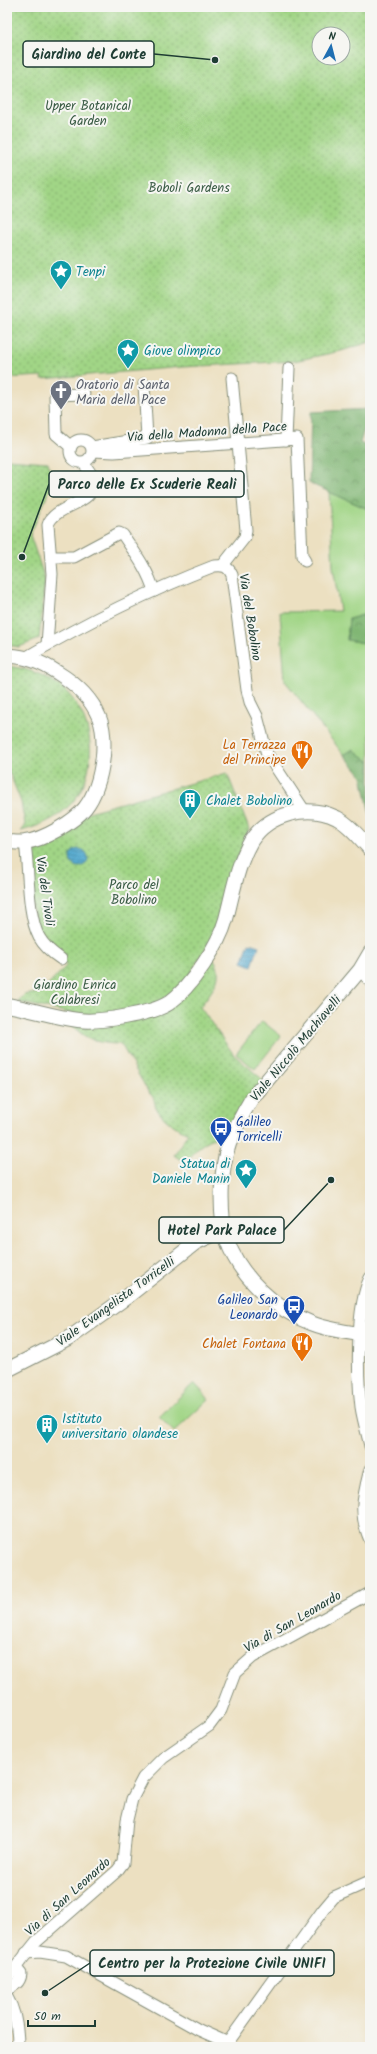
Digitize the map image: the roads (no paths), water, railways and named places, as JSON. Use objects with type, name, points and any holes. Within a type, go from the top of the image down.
[{"type":"main road","points":[[7,656],[25,658],[49,667],[80,690],[99,718],[103,735],[102,767],[95,790],[85,808],[67,823],[50,834],[25,842],[7,842]]},
{"type":"main road","points":[[7,1005],[79,1021],[124,1017],[154,1010],[168,1003],[185,988],[215,945],[226,921],[237,873],[251,842],[257,833],[270,822],[304,810],[321,812],[338,819],[356,833],[370,849]]},
{"type":"main road","name":"Viale Niccolò Machiavelli","points":[[365,1334],[326,1328],[311,1323],[293,1314],[261,1290],[246,1273],[232,1252],[225,1229],[223,1183],[228,1149],[239,1119],[252,1098],[360,970],[370,953]]},
{"type":"main road","name":"Viale Evangelista Torricelli","points":[[7,1370],[68,1339],[128,1296],[200,1240],[225,1229]]},
{"type":"street","points":[[286,440],[288,368]]},
{"type":"street","points":[[223,565],[245,537],[232,378]]},
{"type":"street","name":"Via della Madonna della Pace","points":[[92,449],[147,438],[144,384]]},
{"type":"street","points":[[47,645],[52,574],[48,530],[49,520],[87,496],[93,486],[93,478],[83,463],[76,461],[71,457],[70,447],[56,434],[55,395],[84,394]]},
{"type":"street","name":"Via della Madonna della Pace","points":[[70,447],[73,443],[81,440],[87,442],[92,449],[114,452],[298,439],[302,556],[305,561]]},
{"type":"street","points":[[83,463],[89,460],[92,449]]},
{"type":"street","points":[[51,557],[74,557],[118,534],[122,536],[141,562],[150,577],[154,591]]},
{"type":"street","name":"Via del Bobolino","points":[[25,658],[47,645],[154,591],[214,566],[223,565],[229,569],[232,575],[247,690],[260,727],[264,745],[275,768],[304,810]]},
{"type":"street","name":"Via del Tivoli","points":[[25,842],[35,924],[39,937],[46,946],[61,959]]},
{"type":"street","points":[[360,970],[370,981]]},
{"type":"street","points":[[370,1278],[364,1295],[365,1334],[361,1407],[370,1446]]},
{"type":"street","points":[[370,1469],[364,1491],[362,1509],[365,1528],[370,1540]]},
{"type":"street","name":"Via di San Leonardo","points":[[7,1978],[26,1953],[52,1927],[117,1871],[123,1863],[127,1820],[132,1799],[142,1778],[163,1758],[209,1726],[221,1710],[235,1673],[253,1657],[370,1593]]},
{"type":"street","points":[[26,1953],[40,1952],[66,1956],[199,2030],[226,2042],[229,2041],[323,1910],[334,1897],[370,1881]]},
{"type":"street","points":[[7,1989],[16,1985],[20,1980],[21,1974],[16,1968]]},
{"type":"street","points":[[7,1997],[12,2005],[18,2029],[18,2047]]},
{"type":"water","points":[[79,849],[85,852],[88,858],[85,864],[79,867],[73,864],[70,858],[73,852]]},
{"type":"water","points":[[249,943],[259,946],[252,966],[242,962]]},
{"type":"place","name":"Giardino del Conte","points":[[215,60]]},
{"type":"place","name":"Tenpi","points":[[61,290]]},
{"type":"place","name":"Giove olimpico","points":[[128,370]]},
{"type":"place","name":"Oratorio di Santa Maria della Pace","points":[[61,410]]},
{"type":"place","name":"Parco delle Ex Scuderie Reali","points":[[22,557]]},
{"type":"place","name":"La Terrazza del Principe","points":[[302,770]]},
{"type":"place","name":"Chalet Bobolino","points":[[190,820]]},
{"type":"place","name":"Galileo Torricelli","points":[[221,1148]]},
{"type":"place","name":"Hotel Park Palace","points":[[331,1180]]},
{"type":"place","name":"Statua di Daniele Manin","points":[[246,1190]]},
{"type":"place","name":"Galileo San Leonardo","points":[[294,1326]]},
{"type":"place","name":"Chalet Fontana","points":[[302,1362]]},
{"type":"place","name":"Istituto universitario olandese","points":[[47,1444]]},
{"type":"place","name":"Centro per la Protezione Civile UNIFI","points":[[45,1993]]},
{"type":"park label","name":"Upper Botanical Garden","points":[[88,112]]},
{"type":"park label","name":"Boboli Gardens","points":[[189,187]]},
{"type":"park label","name":"Parco del Bobolino","points":[[134,892]]},
{"type":"park label","name":"Giardino Enrica Calabresi","points":[[75,992]]}]
